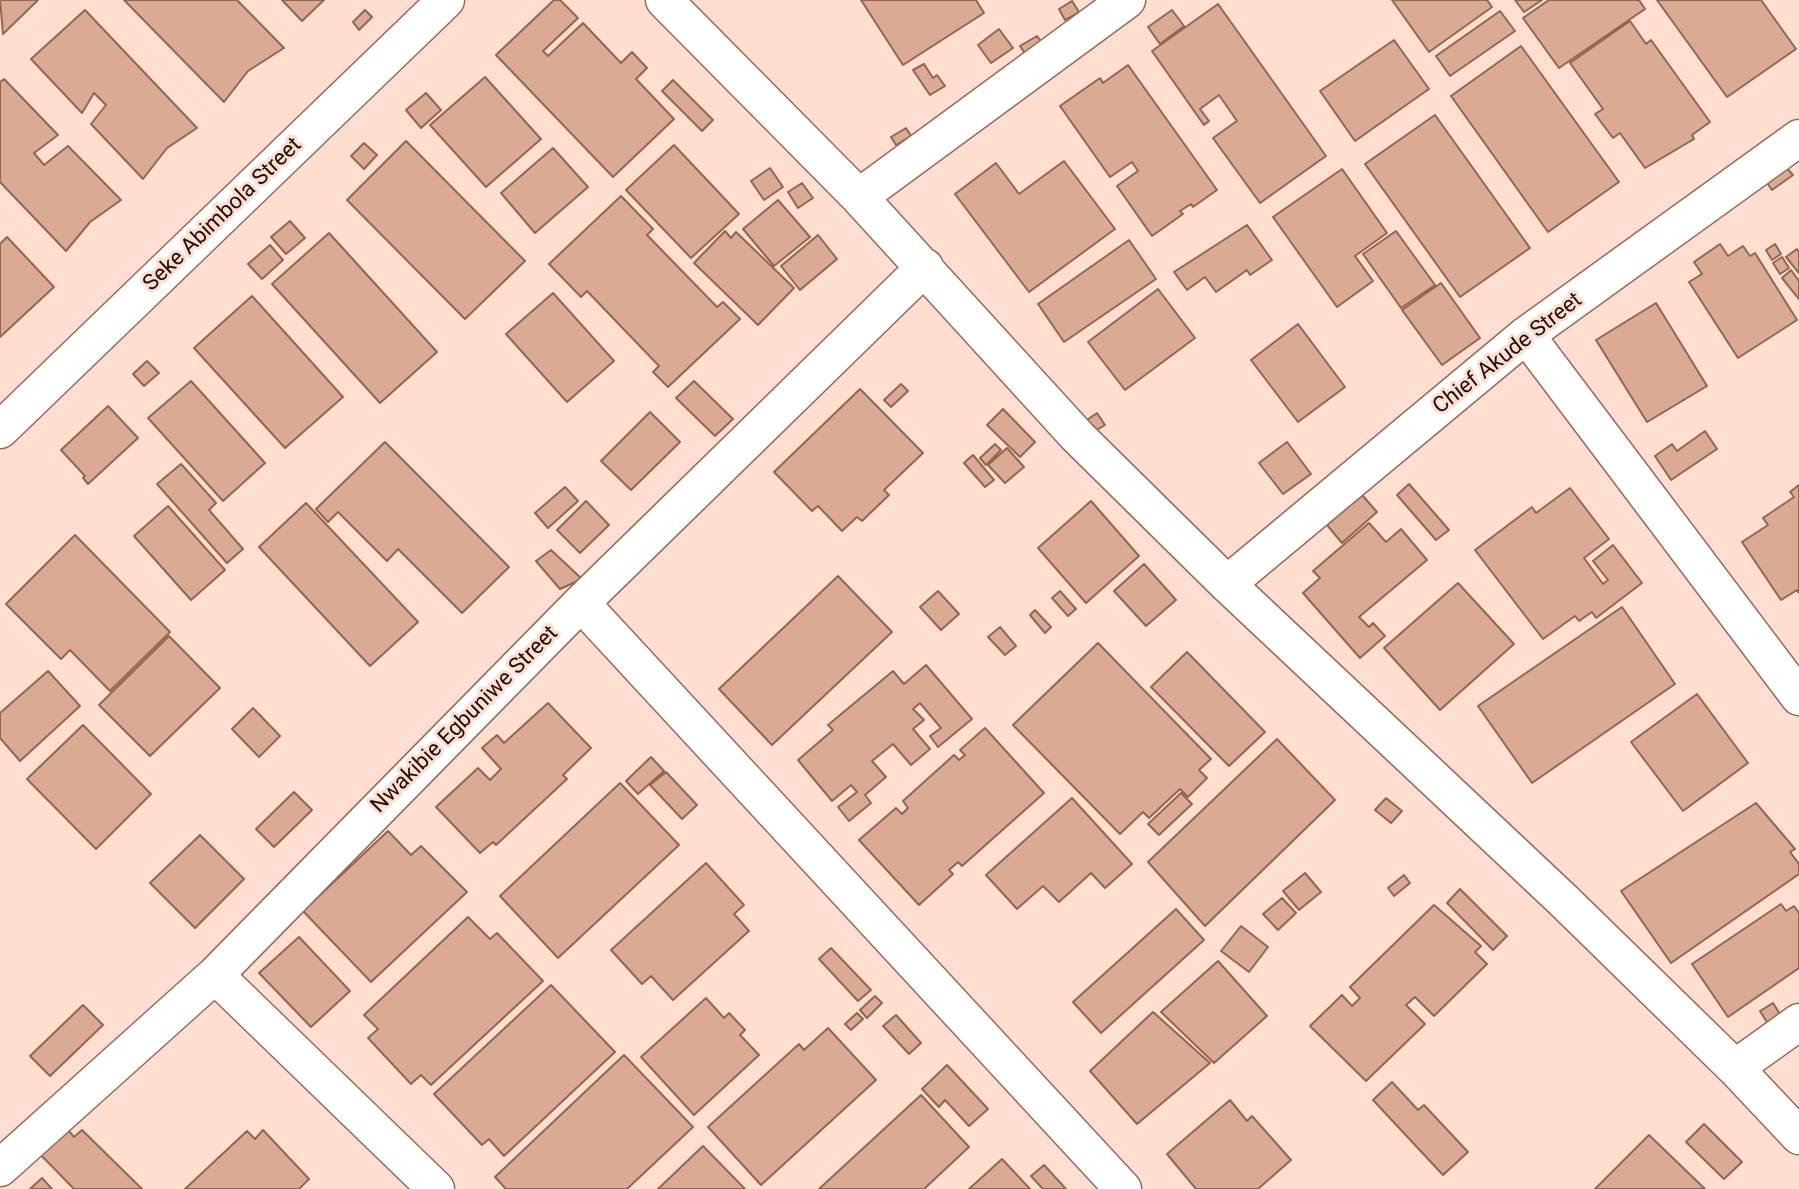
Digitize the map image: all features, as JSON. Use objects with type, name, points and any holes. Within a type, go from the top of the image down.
[{"type":"street","name":"Seke Abimbola Street","points":[[0,430],[446,0]]},
{"type":"street","points":[[664,0],[859,197],[1077,436],[1227,584],[1563,900],[1735,1068],[1799,1136]]},
{"type":"street","points":[[859,197],[1127,0]]},
{"type":"street","name":"Chief Akude Street","points":[[1227,584],[1526,335],[1799,138]]},
{"type":"street","name":"Nwakibie Egbuniwe Street","points":[[0,1168],[215,975],[581,603],[925,267]]},
{"type":"street","points":[[1526,335],[1799,697]]},
{"type":"street","points":[[581,603],[1123,1189]]},
{"type":"street","points":[[215,975],[436,1189]]},
{"type":"street","points":[[1735,1068],[1799,1022]]},
{"type":"building","points":[[0,0],[38,0],[3,34]]},
{"type":"building","points":[[124,0],[237,0],[284,48],[248,71],[224,102]]},
{"type":"building","points":[[282,0],[324,0],[302,21]]},
{"type":"building","points":[[554,0],[560,0],[578,18],[543,51],[548,56],[583,23],[621,63],[632,52],[647,68],[636,79],[674,119],[613,177],[496,55]]},
{"type":"building","points":[[861,0],[976,0],[984,13],[903,65]]},
{"type":"building","points":[[1392,0],[1487,0],[1492,7],[1429,52]]},
{"type":"building","points":[[1515,0],[1542,0],[1524,12]]},
{"type":"building","points":[[1549,0],[1639,0],[1645,9],[1559,68],[1523,18]]},
{"type":"building","points":[[1657,0],[1761,0],[1796,49],[1727,97]]},
{"type":"building","points":[[1072,1],[1079,12],[1065,20],[1059,9]]},
{"type":"building","points":[[1218,4],[1326,156],[1260,203],[1213,138],[1237,121],[1219,95],[1200,109],[1209,121],[1204,125],[1152,51]]},
{"type":"building","points":[[85,10],[197,128],[167,148],[143,179],[91,124],[106,105],[94,93],[82,113],[31,59]]},
{"type":"building","points":[[365,10],[372,17],[359,30],[353,22]]},
{"type":"building","points":[[1172,10],[1184,26],[1160,44],[1148,27]]},
{"type":"building","points":[[1500,11],[1515,31],[1450,76],[1436,56]]},
{"type":"building","points":[[1630,21],[1646,44],[1651,40],[1710,122],[1692,135],[1694,139],[1645,168],[1620,133],[1613,138],[1595,114],[1603,109],[1570,63]]},
{"type":"building","points":[[999,29],[1013,48],[991,63],[978,45]]},
{"type":"building","points":[[1037,36],[1043,44],[1026,55],[1020,46]]},
{"type":"building","points":[[1394,40],[1429,89],[1355,141],[1320,91]]},
{"type":"building","points":[[1521,46],[1619,182],[1548,232],[1451,96]]},
{"type":"building","points":[[924,64],[933,78],[937,75],[945,86],[930,95],[913,70]]},
{"type":"building","points":[[1128,65],[1217,190],[1193,207],[1191,204],[1180,211],[1183,214],[1152,236],[1117,186],[1138,171],[1132,162],[1110,177],[1060,106],[1100,78],[1103,83]]},
{"type":"building","points":[[485,77],[541,139],[486,187],[430,125]]},
{"type":"building","points":[[4,79],[58,135],[34,153],[44,165],[68,146],[121,200],[90,222],[66,251],[0,182],[0,82]]},
{"type":"building","points":[[673,80],[713,120],[702,131],[662,91]]},
{"type":"building","points":[[426,93],[441,110],[421,128],[406,110]]},
{"type":"building","points":[[1435,115],[1530,248],[1460,297],[1365,164]]},
{"type":"building","points":[[906,128],[911,136],[896,145],[891,137]]},
{"type":"building","points":[[406,141],[525,261],[465,319],[347,200]]},
{"type":"building","points":[[364,143],[377,155],[364,169],[351,156]]},
{"type":"building","points":[[674,145],[739,214],[691,258],[626,190]]},
{"type":"building","points":[[553,148],[588,187],[535,233],[501,193]]},
{"type":"building","points":[[1064,161],[1115,229],[1029,292],[955,194],[996,163],[1019,194]]},
{"type":"building","points":[[1785,166],[1793,175],[1772,190],[1765,180]]},
{"type":"building","points":[[770,168],[783,187],[764,200],[751,181]]},
{"type":"building","points":[[1342,169],[1387,233],[1355,256],[1373,281],[1337,307],[1273,217]]},
{"type":"building","points":[[802,183],[813,198],[798,208],[788,192]]},
{"type":"building","points":[[621,196],[653,229],[647,235],[717,307],[723,302],[740,319],[668,387],[653,372],[659,366],[587,291],[581,297],[549,264]]},
{"type":"building","points":[[778,200],[810,237],[774,266],[743,229]]},
{"type":"building","points":[[290,221],[305,238],[286,254],[271,237]]},
{"type":"building","points":[[1247,225],[1272,260],[1250,275],[1247,270],[1216,292],[1205,277],[1187,290],[1174,272]]},
{"type":"building","points":[[725,231],[731,238],[736,232],[794,288],[758,325],[694,263]]},
{"type":"building","points":[[1396,231],[1435,285],[1401,308],[1363,254]]},
{"type":"building","points":[[329,233],[437,352],[380,403],[272,284]]},
{"type":"building","points":[[818,235],[837,259],[800,290],[781,266]]},
{"type":"building","points":[[7,237],[54,287],[0,337],[0,244]]},
{"type":"building","points":[[1129,240],[1156,279],[1064,342],[1038,304]]},
{"type":"building","points":[[1720,244],[1728,256],[1743,246],[1750,256],[1755,253],[1797,320],[1738,358],[1689,282],[1702,274],[1694,262]]},
{"type":"building","points":[[1775,244],[1781,254],[1772,260],[1766,250]]},
{"type":"building","points":[[270,245],[283,260],[262,279],[248,264]]},
{"type":"building","points":[[1797,249],[1799,252],[1799,273],[1786,257]]},
{"type":"building","points":[[1782,257],[1789,268],[1780,274],[1773,263]]},
{"type":"building","points":[[1791,270],[1799,281],[1799,299],[1782,278]]},
{"type":"building","points":[[1441,283],[1480,338],[1442,365],[1402,310]]},
{"type":"building","points":[[1158,289],[1195,338],[1125,390],[1088,342]]},
{"type":"building","points":[[553,293],[614,361],[567,402],[506,334]]},
{"type":"building","points":[[252,296],[343,397],[285,448],[194,348]]},
{"type":"building","points":[[1656,303],[1707,386],[1647,422],[1596,340]]},
{"type":"building","points":[[1298,324],[1345,387],[1298,422],[1251,360]]},
{"type":"building","points":[[147,361],[159,373],[144,386],[133,374]]},
{"type":"building","points":[[191,381],[265,463],[223,501],[148,418]]},
{"type":"building","points":[[694,381],[733,419],[715,436],[676,398]]},
{"type":"building","points":[[901,384],[908,391],[891,407],[884,400]]},
{"type":"building","points":[[860,389],[923,453],[884,490],[889,495],[862,521],[857,517],[842,531],[818,506],[812,511],[774,472]]},
{"type":"building","points":[[108,406],[138,438],[88,484],[83,478],[85,476],[61,450]]},
{"type":"building","points":[[1003,409],[1035,442],[1020,457],[987,425]]},
{"type":"building","points":[[650,412],[680,442],[631,490],[601,461]]},
{"type":"building","points":[[1097,413],[1105,425],[1095,431],[1087,420]]},
{"type":"building","points":[[1705,431],[1717,449],[1671,480],[1655,456],[1672,444],[1677,451]]},
{"type":"building","points":[[385,442],[509,567],[462,613],[398,549],[387,561],[338,512],[328,522],[316,509]]},
{"type":"building","points":[[1287,442],[1311,474],[1283,494],[1259,463]]},
{"type":"building","points":[[995,444],[1001,450],[986,465],[980,458]]},
{"type":"building","points":[[1007,448],[1024,467],[1005,483],[988,465]]},
{"type":"building","points":[[973,455],[994,480],[985,487],[964,463]]},
{"type":"building","points":[[181,464],[216,503],[209,510],[243,549],[227,563],[157,484]]},
{"type":"building","points":[[1409,484],[1449,530],[1436,540],[1397,495]]},
{"type":"building","points":[[1799,485],[1799,593],[1797,590],[1781,600],[1742,542],[1768,525],[1763,518],[1794,497],[1790,492]]},
{"type":"building","points":[[565,487],[578,501],[548,528],[535,513]]},
{"type":"building","points":[[1570,488],[1609,539],[1584,558],[1603,584],[1608,580],[1593,561],[1613,545],[1642,583],[1596,618],[1592,612],[1579,621],[1575,616],[1543,639],[1475,550],[1532,507],[1536,513]]},
{"type":"building","points":[[1362,495],[1377,512],[1342,543],[1327,525]]},
{"type":"building","points":[[586,501],[609,525],[580,553],[557,530]]},
{"type":"building","points":[[1091,501],[1139,556],[1086,603],[1038,548]]},
{"type":"building","points":[[306,503],[418,622],[370,666],[259,547]]},
{"type":"building","points":[[168,506],[225,570],[191,600],[134,536]]},
{"type":"building","points":[[1369,523],[1386,542],[1401,529],[1427,560],[1359,617],[1369,627],[1373,623],[1385,636],[1360,658],[1303,593],[1320,578],[1313,571]]},
{"type":"building","points":[[75,535],[170,632],[110,691],[70,650],[61,659],[6,604]]},
{"type":"building","points":[[551,550],[582,579],[560,589],[536,561]]},
{"type":"building","points":[[1144,564],[1176,600],[1146,626],[1114,591]]},
{"type":"building","points":[[838,576],[892,632],[772,745],[719,689]]},
{"type":"building","points":[[1458,583],[1514,644],[1440,710],[1384,648]]},
{"type":"building","points":[[938,591],[959,614],[941,630],[920,607]]},
{"type":"building","points":[[1060,591],[1076,609],[1068,616],[1052,598]]},
{"type":"building","points":[[1622,607],[1675,684],[1532,783],[1478,706]]},
{"type":"building","points":[[1035,610],[1051,627],[1045,633],[1030,615]]},
{"type":"building","points":[[1000,627],[1016,646],[1005,655],[988,637]]},
{"type":"building","points":[[169,636],[220,688],[150,756],[99,705]]},
{"type":"building","points":[[1098,643],[1211,759],[1199,770],[1207,778],[1188,797],[1180,789],[1149,818],[1143,812],[1120,834],[1013,725]]},
{"type":"building","points":[[1187,652],[1265,732],[1229,766],[1151,687]]},
{"type":"building","points":[[926,665],[972,719],[938,747],[930,736],[941,728],[920,703],[913,709],[924,720],[913,729],[930,749],[911,765],[893,744],[872,761],[886,777],[865,795],[871,803],[849,821],[838,807],[857,792],[851,785],[832,801],[798,760],[833,730],[828,725],[893,671],[904,684]]},
{"type":"building","points":[[48,671],[80,706],[20,761],[0,738],[0,713]]},
{"type":"building","points":[[1697,694],[1748,763],[1683,811],[1631,742]]},
{"type":"building","points":[[548,703],[591,748],[563,775],[567,779],[496,845],[493,842],[480,853],[436,807],[478,768],[490,780],[501,769],[482,748],[497,735],[504,743]]},
{"type":"building","points":[[253,708],[280,736],[259,757],[232,729]]},
{"type":"building","points":[[83,725],[151,794],[96,849],[27,779]]},
{"type":"building","points":[[985,728],[1044,793],[962,866],[958,862],[949,870],[953,874],[919,905],[859,840],[896,808],[902,814],[908,808],[903,801],[954,755],[959,760],[965,755],[960,750]]},
{"type":"building","points":[[1277,739],[1335,800],[1205,926],[1148,862]]},
{"type":"building","points":[[651,757],[664,771],[638,794],[626,781]]},
{"type":"building","points":[[666,772],[697,805],[682,819],[650,785]]},
{"type":"building","points":[[620,783],[679,845],[558,958],[500,896]]},
{"type":"building","points":[[294,792],[312,810],[274,847],[256,829]]},
{"type":"building","points":[[1181,793],[1192,804],[1159,835],[1148,824]]},
{"type":"building","points":[[1072,798],[1132,864],[1105,888],[1091,873],[1059,902],[1043,886],[1017,909],[986,875]]},
{"type":"building","points":[[1386,798],[1402,811],[1391,823],[1375,810]]},
{"type":"building","points":[[1756,803],[1795,849],[1790,852],[1799,864],[1799,874],[1671,963],[1621,891]]},
{"type":"building","points":[[388,831],[411,855],[421,846],[467,892],[371,982],[303,911]]},
{"type":"building","points":[[200,835],[244,879],[195,928],[150,883]]},
{"type":"building","points":[[706,863],[744,905],[734,914],[749,931],[673,1000],[651,976],[642,984],[611,950]]},
{"type":"building","points":[[1305,873],[1321,892],[1299,910],[1283,891]]},
{"type":"building","points":[[1404,875],[1410,883],[1394,896],[1388,888]]},
{"type":"building","points":[[1460,889],[1507,936],[1493,950],[1447,903]]},
{"type":"building","points":[[1282,898],[1296,913],[1278,930],[1263,914]]},
{"type":"building","points":[[1781,904],[1786,911],[1794,906],[1799,913],[1799,968],[1728,1017],[1692,964]]},
{"type":"building","points":[[1434,905],[1481,946],[1475,952],[1487,964],[1434,1016],[1415,997],[1406,1005],[1425,1024],[1366,1081],[1310,1026],[1342,995],[1352,1006],[1360,998],[1350,987]]},
{"type":"building","points":[[1176,909],[1204,940],[1101,1033],[1073,1002]]},
{"type":"building","points":[[468,917],[490,939],[497,933],[543,981],[431,1085],[421,1075],[411,1084],[368,1038],[378,1029],[364,1015]]},
{"type":"building","points":[[1241,926],[1268,947],[1249,972],[1221,951]]},
{"type":"building","points":[[299,937],[350,991],[311,1027],[259,973]]},
{"type":"building","points":[[831,948],[871,990],[858,1001],[819,959]]},
{"type":"building","points":[[1218,961],[1267,1016],[1214,1063],[1161,1012]]},
{"type":"building","points":[[551,985],[615,1052],[504,1156],[489,1139],[482,1145],[434,1094]]},
{"type":"building","points":[[875,996],[882,1003],[867,1018],[860,1010]]},
{"type":"building","points":[[706,998],[724,1018],[729,1013],[745,1030],[740,1035],[759,1055],[694,1115],[641,1057]]},
{"type":"building","points":[[1773,1003],[1783,1019],[1770,1027],[1760,1011]]},
{"type":"building","points":[[83,1005],[103,1025],[50,1076],[30,1056]]},
{"type":"building","points":[[1153,1012],[1210,1063],[1137,1124],[1090,1071]]},
{"type":"building","points":[[857,1013],[863,1019],[851,1030],[845,1024]]},
{"type":"building","points":[[896,1015],[921,1043],[909,1054],[883,1026]]},
{"type":"building","points":[[828,1028],[876,1080],[761,1185],[708,1127],[799,1044],[804,1050]]},
{"type":"building","points":[[624,1055],[693,1127],[627,1189],[506,1189],[495,1177]]},
{"type":"building","points":[[947,1065],[988,1109],[969,1126],[945,1100],[939,1107],[922,1089]]},
{"type":"building","points":[[1392,1082],[1418,1110],[1424,1105],[1468,1152],[1443,1175],[1373,1100]]},
{"type":"building","points":[[921,1095],[969,1147],[924,1189],[819,1189]]},
{"type":"building","points":[[1230,1100],[1247,1121],[1252,1116],[1291,1160],[1258,1189],[1196,1189],[1167,1154]]},
{"type":"building","points":[[63,1124],[74,1137],[82,1130],[142,1189],[74,1189],[35,1149]]},
{"type":"building","points":[[1704,1124],[1742,1162],[1724,1179],[1686,1142]]},
{"type":"building","points":[[263,1130],[309,1179],[299,1189],[185,1189],[247,1131],[255,1139]]},
{"type":"building","points":[[1649,1135],[1705,1189],[1595,1189]]},
{"type":"building","points":[[703,1146],[745,1189],[658,1189]]},
{"type":"building","points":[[1002,1159],[1030,1189],[969,1189]]},
{"type":"building","points":[[1044,1165],[1066,1189],[1043,1189],[1031,1176]]},
{"type":"building","points":[[42,1178],[52,1189],[30,1189]]}]
